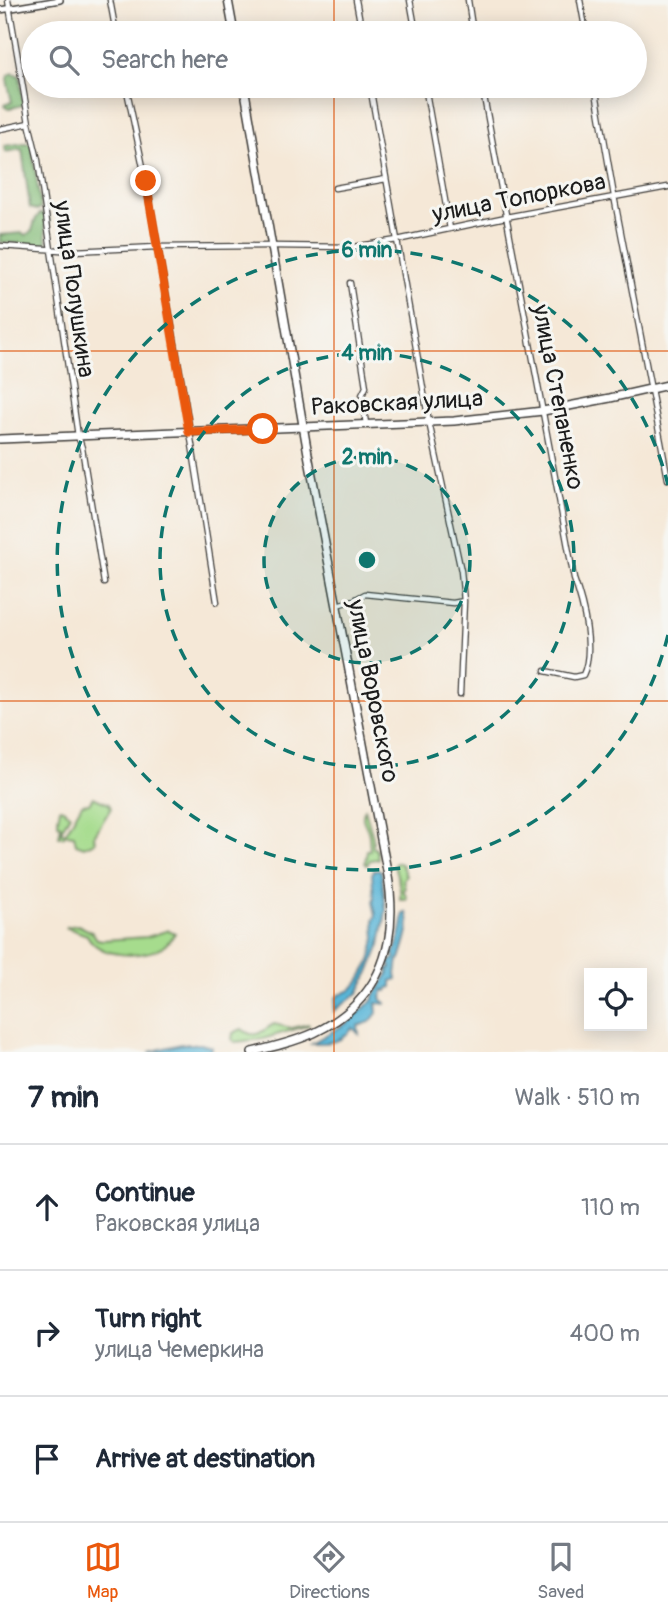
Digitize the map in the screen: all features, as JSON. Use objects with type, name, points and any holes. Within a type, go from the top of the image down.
[{"type":"main road","points":[[228,0],[232,21]]},
{"type":"main road","name":"улица Воровского","points":[[246,98],[392,903],[392,925],[385,954],[366,993],[347,1013],[319,1030],[292,1042],[252,1052]]},
{"type":"main road","name":"Раковская улица","points":[[0,439],[488,418],[543,411],[668,385]]},
{"type":"street","name":"улица Полушкина","points":[[8,0],[21,76]]},
{"type":"street","points":[[0,10],[60,0]]},
{"type":"street","points":[[110,0],[114,21]]},
{"type":"street","points":[[356,0],[360,21]]},
{"type":"street","points":[[410,0],[413,21]]},
{"type":"street","points":[[468,0],[471,21]]},
{"type":"street","points":[[580,0],[584,21]]},
{"type":"street","name":"улица Полушкина","points":[[25,98],[37,160],[78,436],[104,583]]},
{"type":"street","points":[[129,98],[146,181],[216,602]]},
{"type":"street","points":[[372,98],[429,422],[461,571],[464,601],[460,694]]},
{"type":"street","points":[[427,98],[450,229]]},
{"type":"street","name":"улица Степаненко","points":[[484,98],[589,648],[583,675],[567,676],[545,671]]},
{"type":"street","points":[[597,98],[668,479]]},
{"type":"street","points":[[0,129],[29,124]]},
{"type":"street","points":[[335,188],[386,179]]},
{"type":"street","name":"улица Топоркова","points":[[0,246],[74,251],[157,247],[353,247],[668,187]]},
{"type":"street","points":[[350,284],[366,387],[362,395],[366,425]]},
{"type":"street","points":[[337,605],[365,594],[453,603],[464,601]]},
{"type":"green space","points":[[13,73],[20,76],[23,105],[8,109],[5,104],[12,102],[8,76]]},
{"type":"green space","points":[[31,143],[41,208],[37,210],[30,208],[22,149],[5,152],[4,146]]},
{"type":"green space","points":[[41,213],[49,215],[50,223],[45,224],[47,246],[0,242],[0,235],[26,235],[32,231]]},
{"type":"green space","points":[[93,797],[109,804],[111,808],[94,836],[95,842],[84,847],[76,844],[74,835],[59,837],[60,808],[70,814],[62,833],[66,832],[82,804],[89,803]]},
{"type":"green space","points":[[365,809],[378,859],[370,860],[367,865],[367,850],[370,850],[369,833],[363,818]]},
{"type":"green space","points":[[397,862],[401,864],[406,876],[403,879],[403,890],[406,899],[400,899],[400,886],[394,865]]},
{"type":"green space","points":[[78,925],[92,932],[97,939],[103,940],[147,937],[169,930],[175,933],[166,944],[155,950],[134,955],[101,949],[87,935],[65,927]]},
{"type":"green space","points":[[274,1024],[291,1028],[309,1025],[263,1039],[232,1040],[233,1033],[242,1029],[255,1034]]},
{"type":"water","points":[[378,869],[381,871],[386,911],[380,945],[358,993],[334,1011],[336,998],[351,990],[370,962],[376,915],[372,874]]},
{"type":"water","points":[[406,912],[408,928],[398,960],[397,979],[392,981],[392,987],[384,990],[381,997],[386,1004],[376,1003],[377,1013],[370,1022],[358,1026],[359,1034],[353,1028],[335,1042],[312,1043],[347,1023],[374,999],[388,975],[389,971],[386,969],[391,968],[388,964],[395,958],[393,954],[403,923],[403,914]]},
{"type":"water","points":[[181,1044],[201,1044],[212,1049],[206,1052],[149,1052]]},
{"type":"route","points":[[146,181],[189,432],[263,429]]}]
